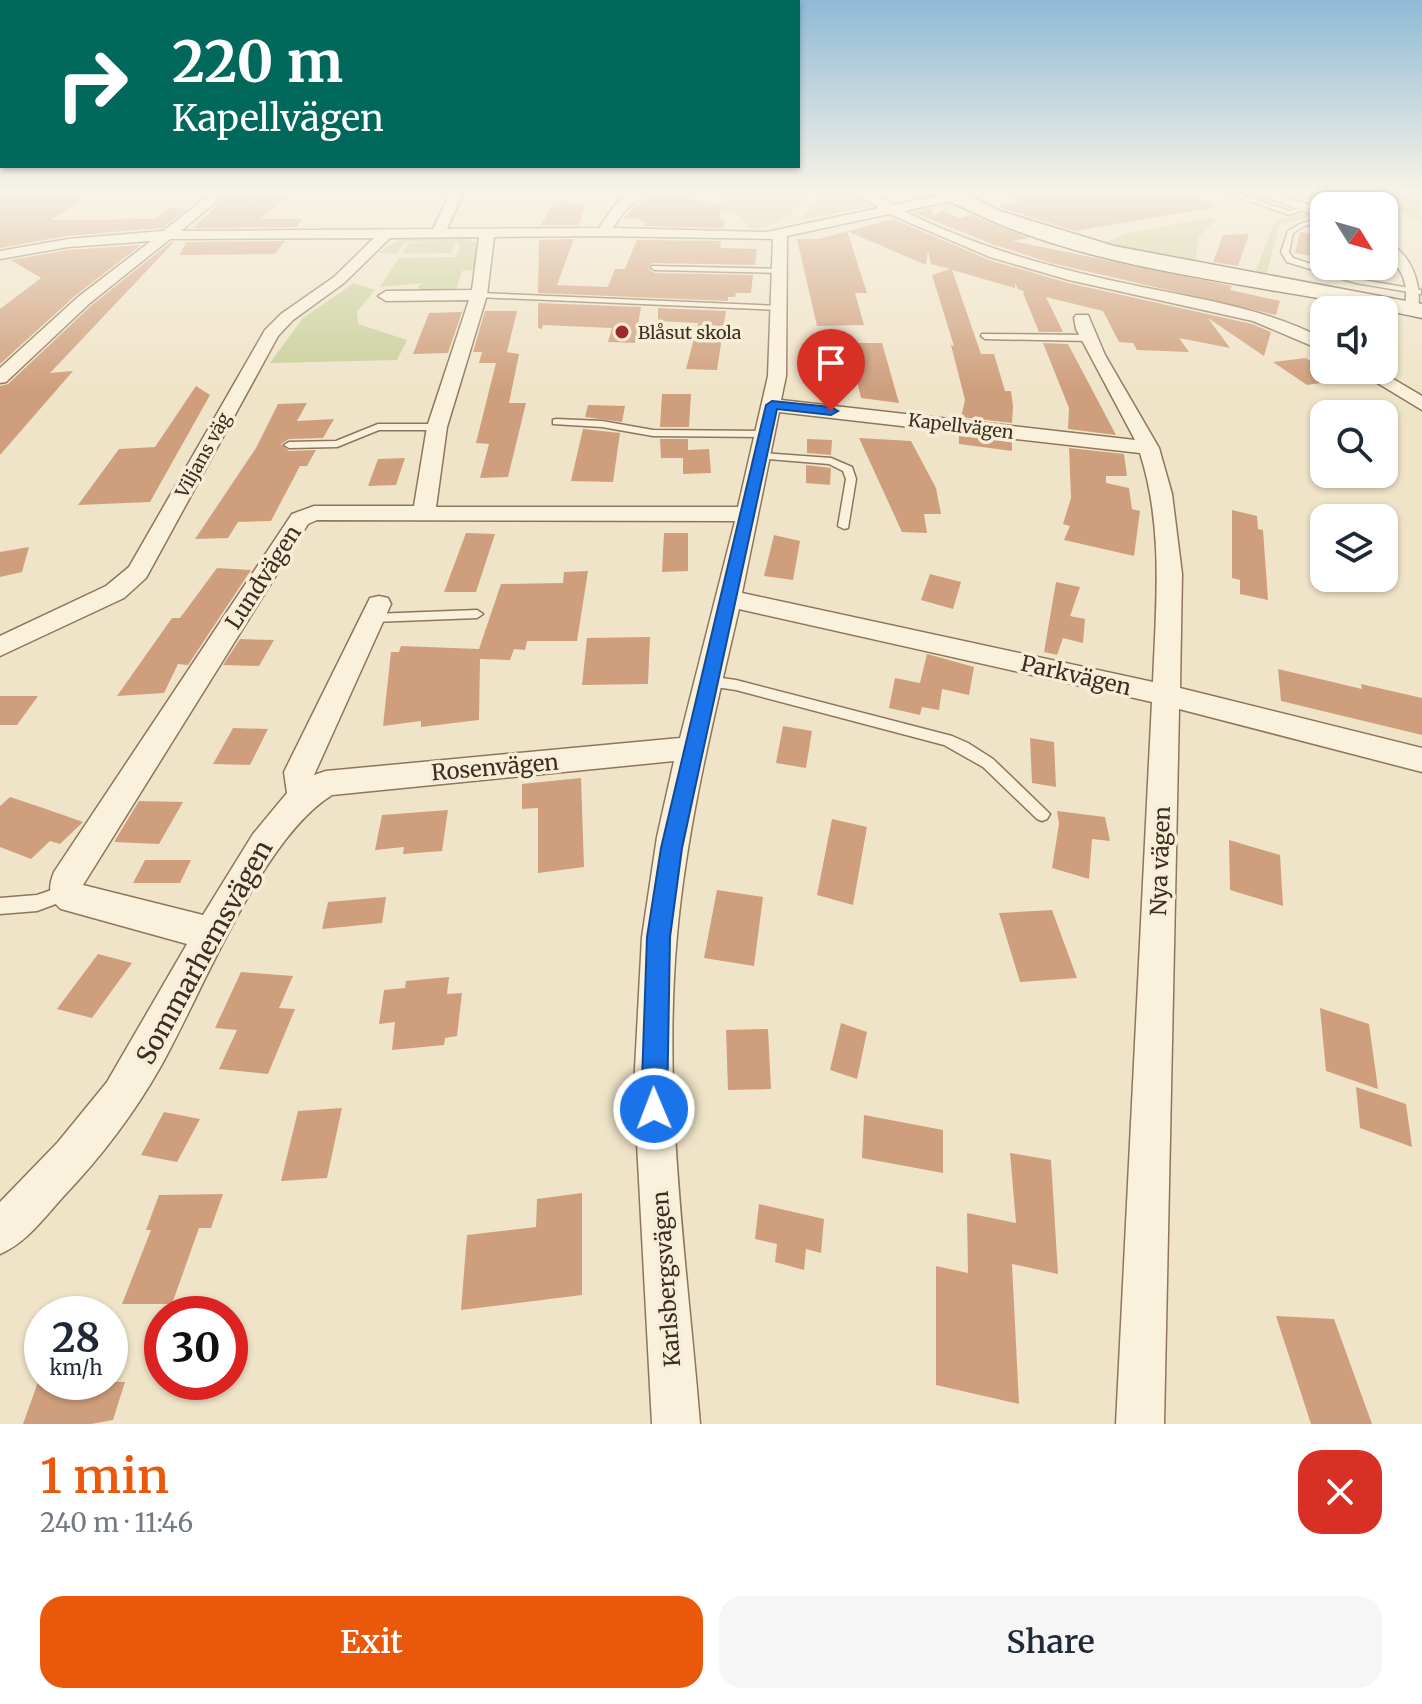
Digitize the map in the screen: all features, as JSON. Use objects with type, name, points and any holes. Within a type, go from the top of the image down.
[{"type":"street","points":[[0,378],[75,308],[141,255]]},
{"type":"street","name":"Viljans väg","points":[[0,647],[115,592],[138,572],[271,334],[287,317],[339,280],[364,255]]},
{"type":"street","points":[[424,512],[437,427],[479,295],[484,255]]},
{"type":"street","name":"Karlsbergsvägen","points":[[676,1424],[653,1087],[659,937],[673,837],[766,432],[779,359],[781,255]]},
{"type":"street","points":[[1001,255],[1119,287],[1271,319],[1310,339]]},
{"type":"street","points":[[1161,255],[1418,294],[1409,267],[1398,258]]},
{"type":"street","points":[[386,296],[479,295]]},
{"type":"street","name":"Nya vägen","points":[[1086,328],[1149,448],[1160,478],[1167,520],[1170,574],[1140,1424]]},
{"type":"street","points":[[1388,384],[1422,404]]},
{"type":"street","name":"Kapellvägen","points":[[766,432],[1149,448]]},
{"type":"street","name":"Lundvägen","points":[[66,893],[66,883],[114,805],[300,519],[314,513],[748,514]]},
{"type":"street","name":"Parkvägen","points":[[729,598],[1166,695],[1422,760]]},
{"type":"street","points":[[303,797],[299,772],[376,611]]},
{"type":"street","name":"Rosenvägen","points":[[303,797],[326,783],[692,748]]},
{"type":"street","name":"Sommarhemsvägen","points":[[0,1232],[70,1161],[109,1115],[163,1025],[209,933],[282,816],[303,797]]},
{"type":"street","points":[[66,893],[73,898],[209,933]]},
{"type":"lane","points":[[1287,255],[1290,260],[1310,266]]},
{"type":"lane","points":[[655,268],[781,271]]},
{"type":"lane","points":[[1353,280],[1418,294]]},
{"type":"lane","points":[[479,295],[781,308]]},
{"type":"lane","points":[[985,336],[1086,328]]},
{"type":"lane","points":[[556,422],[653,433],[766,432],[848,469],[851,479],[844,526]]},
{"type":"lane","points":[[289,445],[337,444],[378,427],[437,427]]},
{"type":"lane","points":[[376,611],[477,614]]},
{"type":"lane","points":[[707,681],[736,685],[947,740],[974,750],[993,764],[1042,814]]},
{"type":"lane","points":[[0,906],[37,903],[66,893]]},
{"type":"green space","points":[[476,255],[474,270],[462,271],[456,290],[419,291],[418,286],[425,283],[380,287],[399,258]]},
{"type":"green space","points":[[1167,255],[1196,255],[1195,261]]},
{"type":"green space","points":[[1262,255],[1271,255],[1266,275],[1255,273]]},
{"type":"green space","points":[[354,283],[375,290],[357,312],[358,324],[407,340],[397,360],[270,363],[303,318]]},
{"type":"building","points":[[37,255],[127,255],[76,295],[0,364],[0,309],[41,278],[11,260]]},
{"type":"building","points":[[154,255],[161,255],[50,373],[73,371],[0,455],[0,386],[8,384],[92,305]]},
{"type":"building","points":[[539,255],[568,255],[557,285],[608,287],[615,269],[625,269],[631,255],[756,255],[755,265],[652,263],[648,269],[655,273],[753,275],[751,293],[736,293],[735,297],[728,297],[728,301],[538,293]]},
{"type":"building","points":[[801,255],[855,255],[867,293],[855,293],[864,325],[817,326]]},
{"type":"building","points":[[904,255],[927,255],[926,265]]},
{"type":"building","points":[[929,255],[978,255],[1068,283],[1252,324],[1271,332],[1264,356],[1208,318],[1230,348],[1179,338],[1189,352],[1137,350],[1133,343],[1119,342],[1103,311],[1046,297],[1063,332],[1039,332],[1025,292],[1018,289],[1015,283],[1015,288],[952,270],[981,354],[994,354],[1005,391],[1011,391],[1013,406],[1012,423],[961,417],[965,400],[951,345],[954,346],[932,275],[950,269],[931,264]]},
{"type":"building","points":[[1028,255],[1083,255],[1232,286],[1230,290],[1280,301],[1276,315]]},
{"type":"building","points":[[1215,255],[1242,255],[1238,266],[1213,262]]},
{"type":"building","points":[[538,303],[641,307],[635,343],[608,342],[612,328],[543,325],[542,329],[538,328]]},
{"type":"building","points":[[658,308],[726,311],[717,370],[686,369],[698,323],[658,321]]},
{"type":"building","points":[[485,311],[517,311],[507,352],[519,354],[509,403],[526,403],[508,477],[480,478],[489,444],[476,443],[496,363],[479,363],[482,352],[473,352]]},
{"type":"building","points":[[462,312],[448,353],[413,354],[429,313]]},
{"type":"building","points":[[848,343],[882,343],[899,403],[861,398]]},
{"type":"building","points":[[1043,343],[1068,344],[1116,435],[1068,429],[1069,408]]},
{"type":"building","points":[[1306,358],[1310,361],[1310,384],[1314,384],[1307,385],[1273,362]]},
{"type":"building","points":[[196,386],[210,395],[150,502],[78,505],[119,449],[155,447]]},
{"type":"building","points":[[662,394],[691,394],[689,427],[660,427]]},
{"type":"building","points":[[307,403],[297,421],[334,419],[323,438],[289,439],[281,444],[289,451],[316,450],[307,466],[300,466],[271,521],[238,522],[228,538],[195,539],[256,448],[278,404]]},
{"type":"building","points":[[588,405],[625,406],[622,422],[585,417]]},
{"type":"building","points":[[583,429],[620,433],[613,482],[571,481]]},
{"type":"building","points":[[959,436],[1012,442],[1012,451],[959,444]]},
{"type":"building","points":[[859,438],[911,441],[936,488],[941,514],[924,514],[927,533],[902,532]]},
{"type":"building","points":[[660,439],[688,439],[688,450],[709,449],[711,473],[683,474],[683,458],[661,458]]},
{"type":"building","points":[[807,439],[832,440],[831,455],[807,453]]},
{"type":"building","points":[[1069,448],[1124,454],[1127,476],[1106,476],[1106,483],[1129,488],[1132,509],[1140,511],[1134,556],[1064,540],[1070,526],[1063,524],[1071,498]]},
{"type":"building","points":[[405,458],[396,485],[368,486],[378,459]]},
{"type":"building","points":[[806,465],[831,468],[830,485],[806,483]]},
{"type":"building","points":[[1232,510],[1257,516],[1258,529],[1263,530],[1268,600],[1240,594],[1240,580],[1232,578]]},
{"type":"building","points":[[466,533],[495,534],[476,592],[444,592]]},
{"type":"building","points":[[664,533],[688,533],[688,571],[662,572]]},
{"type":"building","points":[[774,535],[800,541],[793,580],[764,576]]},
{"type":"building","points":[[29,547],[22,572],[0,577],[0,552]]},
{"type":"building","points":[[217,568],[251,570],[188,665],[178,664],[164,693],[117,696],[172,618],[180,618]]},
{"type":"building","points":[[588,571],[577,641],[527,641],[525,650],[514,649],[510,660],[480,659],[479,720],[421,727],[421,721],[383,726],[391,652],[399,652],[401,646],[479,649],[501,584],[563,583],[564,572]]},
{"type":"building","points":[[930,574],[961,582],[953,609],[921,600]]},
{"type":"building","points":[[1056,582],[1080,587],[1070,616],[1085,619],[1083,643],[1063,638],[1057,655],[1044,652]]},
{"type":"building","points":[[650,637],[648,684],[582,685],[587,638]]},
{"type":"building","points":[[240,639],[274,640],[259,666],[223,665]]},
{"type":"building","points":[[927,654],[974,667],[969,695],[942,689],[939,710],[922,707],[920,715],[889,708],[895,678],[920,683]]},
{"type":"building","points":[[1278,669],[1362,689],[1361,684],[1422,698],[1422,735],[1281,701]]},
{"type":"building","points":[[0,696],[38,696],[17,725],[0,725]]},
{"type":"building","points":[[783,726],[812,731],[806,768],[776,763]]},
{"type":"building","points":[[233,728],[268,729],[250,765],[213,764]]},
{"type":"building","points":[[1030,738],[1054,742],[1056,787],[1032,783]]},
{"type":"building","points":[[581,778],[584,867],[538,873],[538,808],[522,809],[522,784]]},
{"type":"building","points":[[10,797],[83,822],[60,844],[50,841],[31,859],[0,847],[0,806]]},
{"type":"building","points":[[139,801],[183,802],[159,844],[114,842]]},
{"type":"building","points":[[448,810],[442,851],[403,854],[404,847],[375,850],[382,815]]},
{"type":"building","points":[[1057,811],[1105,817],[1110,841],[1092,839],[1089,879],[1052,868],[1059,824]]},
{"type":"building","points":[[832,819],[867,827],[853,905],[817,895]]},
{"type":"building","points":[[1229,840],[1280,855],[1283,906],[1230,890]]},
{"type":"building","points":[[145,860],[191,860],[180,883],[133,883]]},
{"type":"building","points":[[717,890],[763,897],[754,966],[704,958]]},
{"type":"building","points":[[386,897],[382,923],[322,929],[328,902]]},
{"type":"building","points":[[1052,910],[1077,978],[1020,982],[999,913]]},
{"type":"building","points":[[98,954],[132,963],[92,1018],[57,1009]]},
{"type":"building","points":[[241,972],[293,976],[279,1008],[295,1009],[268,1074],[219,1069],[237,1030],[215,1028]]},
{"type":"building","points":[[449,977],[447,994],[462,993],[457,1036],[445,1038],[444,1045],[392,1050],[395,1022],[379,1024],[384,990],[405,988],[406,981]]},
{"type":"building","points":[[1320,1008],[1369,1024],[1378,1089],[1326,1071]]},
{"type":"building","points":[[841,1023],[867,1032],[857,1079],[830,1070]]},
{"type":"building","points":[[768,1029],[771,1089],[728,1090],[726,1030]]},
{"type":"building","points":[[1356,1087],[1406,1104],[1412,1147],[1360,1128]]},
{"type":"building","points":[[342,1108],[327,1178],[281,1181],[298,1111]]},
{"type":"building","points":[[164,1112],[200,1119],[177,1162],[141,1155]]},
{"type":"building","points":[[864,1115],[943,1130],[943,1173],[862,1158]]},
{"type":"building","points":[[1010,1153],[1051,1160],[1058,1274],[1012,1264],[1019,1404],[936,1385],[936,1266],[968,1273],[967,1213],[1016,1223]]},
{"type":"building","points":[[582,1193],[582,1295],[461,1310],[467,1235],[536,1227],[537,1199]]},
{"type":"building","points":[[223,1194],[211,1228],[199,1228],[175,1296],[144,1296],[144,1304],[128,1304],[128,1296],[125,1296],[151,1230],[146,1230],[159,1195]]},
{"type":"building","points":[[759,1204],[824,1219],[821,1253],[806,1249],[804,1270],[775,1262],[777,1244],[755,1239]]},
{"type":"building","points":[[1276,1316],[1334,1319],[1372,1424],[1311,1424]]},
{"type":"building","points":[[32,1400],[119,1400],[113,1420],[91,1424],[23,1424]]},
{"type":"place","name":"Blåsut skola","points":[[622,332]]},
{"type":"route","points":[[654,1109],[659,937],[671,848],[772,405],[831,411]]}]
